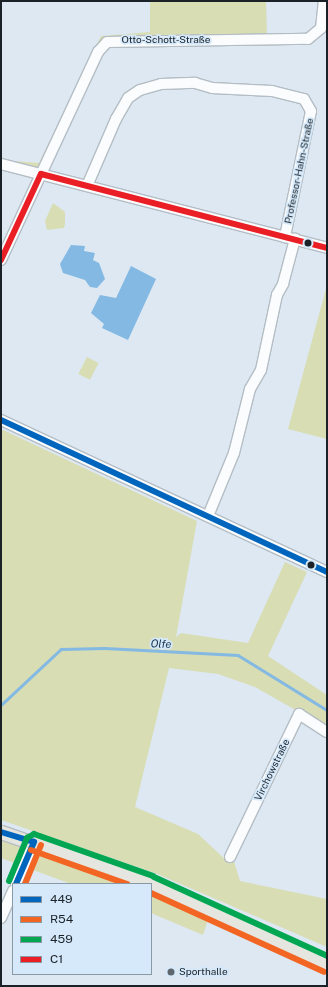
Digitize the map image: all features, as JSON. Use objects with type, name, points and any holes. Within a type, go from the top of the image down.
[{"type":"main road","points":[[1,832],[34,842],[147,883]]},
{"type":"main road","points":[[152,885],[232,920],[327,965]]},
{"type":"street","name":"Otto-Schott-Straße","points":[[1,260],[98,52],[108,42],[308,39],[321,28],[324,2]]},
{"type":"street","name":"Professor-Hahn-Straße","points":[[87,186],[116,119],[128,98],[140,90],[161,84],[195,83],[212,88],[272,91],[300,98],[310,104],[311,111],[290,238]]},
{"type":"street","points":[[1,164],[327,248]]},
{"type":"street","points":[[208,516],[234,453],[250,389],[261,370],[277,295],[283,284],[290,238]]},
{"type":"street","points":[[1,420],[327,572]]},
{"type":"street","name":"Virchowstraße","points":[[230,857],[299,714],[327,732]]},
{"type":"street","points":[[16,883],[34,842]]},
{"type":"street","points":[[1,918],[12,893]]},
{"type":"green space","points":[[150,1],[266,1],[267,36],[111,37],[41,166],[33,168],[1,160],[39,163],[101,36],[150,32]]},
{"type":"green space","points":[[53,203],[65,212],[65,224],[64,228],[47,230],[45,221]]},
{"type":"green space","points":[[327,285],[327,439],[288,429]]},
{"type":"green space","points":[[87,357],[99,363],[90,380],[78,374]]},
{"type":"green space","points":[[1,429],[197,521],[176,637],[181,633],[248,643],[285,562],[307,572],[268,656],[327,695],[327,728],[255,687],[218,674],[169,668],[135,807],[198,834],[227,861],[233,858],[240,881],[327,899],[327,947],[155,873],[1,820]]},
{"type":"green space","points":[[1,840],[122,883],[68,883],[1,858]]},
{"type":"green space","points":[[152,894],[208,920],[203,935],[152,913]]},
{"type":"water","points":[[71,245],[85,246],[84,251],[95,253],[93,260],[99,263],[105,279],[97,288],[90,287],[85,280],[63,273],[60,264]]},
{"type":"water","points":[[131,266],[156,279],[128,340],[102,328],[104,324],[91,313],[100,295],[116,298]]},
{"type":"waterway","name":"Olfe","points":[[1,705],[61,649],[105,648],[238,655],[327,710]]},
{"type":"transit line","name":"C1","points":[[1,260],[41,174],[327,248]]},
{"type":"transit line","name":"449","points":[[1,420],[327,572]]},
{"type":"transit line","name":"449","points":[[1,832],[34,842]]},
{"type":"transit line","name":"459","points":[[9,881],[27,838],[34,834],[153,876]]},
{"type":"transit line","name":"449","points":[[16,883],[34,842]]},
{"type":"transit line","name":"R54","points":[[25,883],[41,845]]},
{"type":"transit line","name":"R54","points":[[31,850],[124,883]]},
{"type":"transit line","name":"459","points":[[154,877],[327,956]]},
{"type":"transit line","name":"R54","points":[[152,893],[324,972]]},
{"type":"place","name":"Sporthalle","points":[[171,972]]}]
